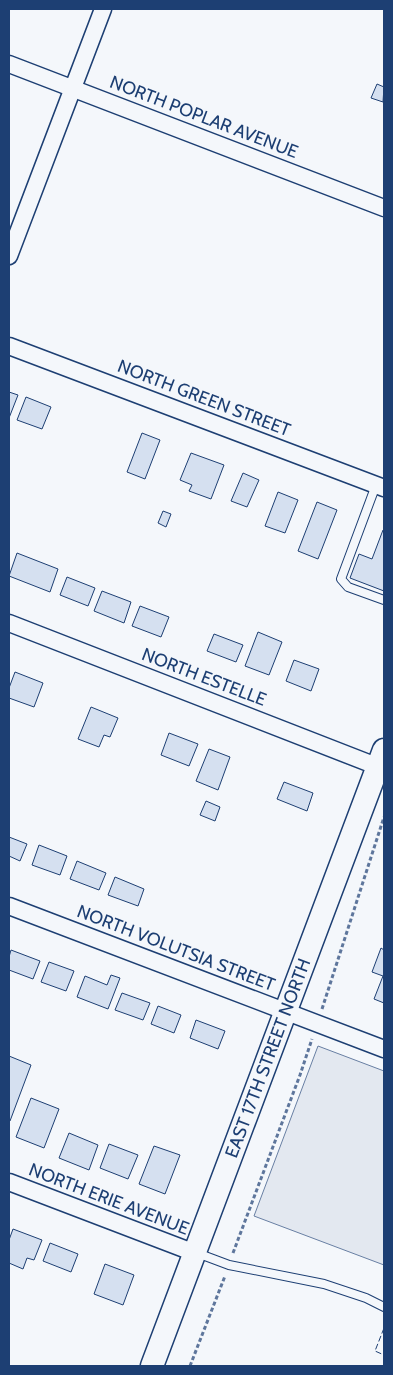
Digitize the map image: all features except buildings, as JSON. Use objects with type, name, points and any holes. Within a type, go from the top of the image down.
[{"type":"street","points":[[9,256],[102,9]]},
{"type":"street","name":"NORTH POPLAR AVENUE","points":[[9,64],[384,208]]},
{"type":"street","name":"NORTH GREEN STREET","points":[[9,346],[380,487]]},
{"type":"street","name":"NORTH ESTELLE","points":[[9,623],[382,762]]},
{"type":"street","name":"EAST 17TH STREET NORTH","points":[[152,1366],[382,762]]},
{"type":"street","name":"NORTH VOLUTSIA STREET","points":[[9,906],[384,1049]]},
{"type":"street","name":"NORTH ERIE AVENUE","points":[[9,1182],[195,1253]]},
{"type":"lane","points":[[380,487],[341,578],[348,587],[384,600]]},
{"type":"lane","points":[[195,1253],[229,1265],[324,1284],[384,1306]]},
{"type":"path","points":[[190,1366],[300,1076],[384,818]]},
{"type":"shaded area","points":[[318,1046],[384,1071],[384,1265],[254,1216]]},
{"type":"fence","points":[[384,1328],[375,1351],[384,1355]]}]
